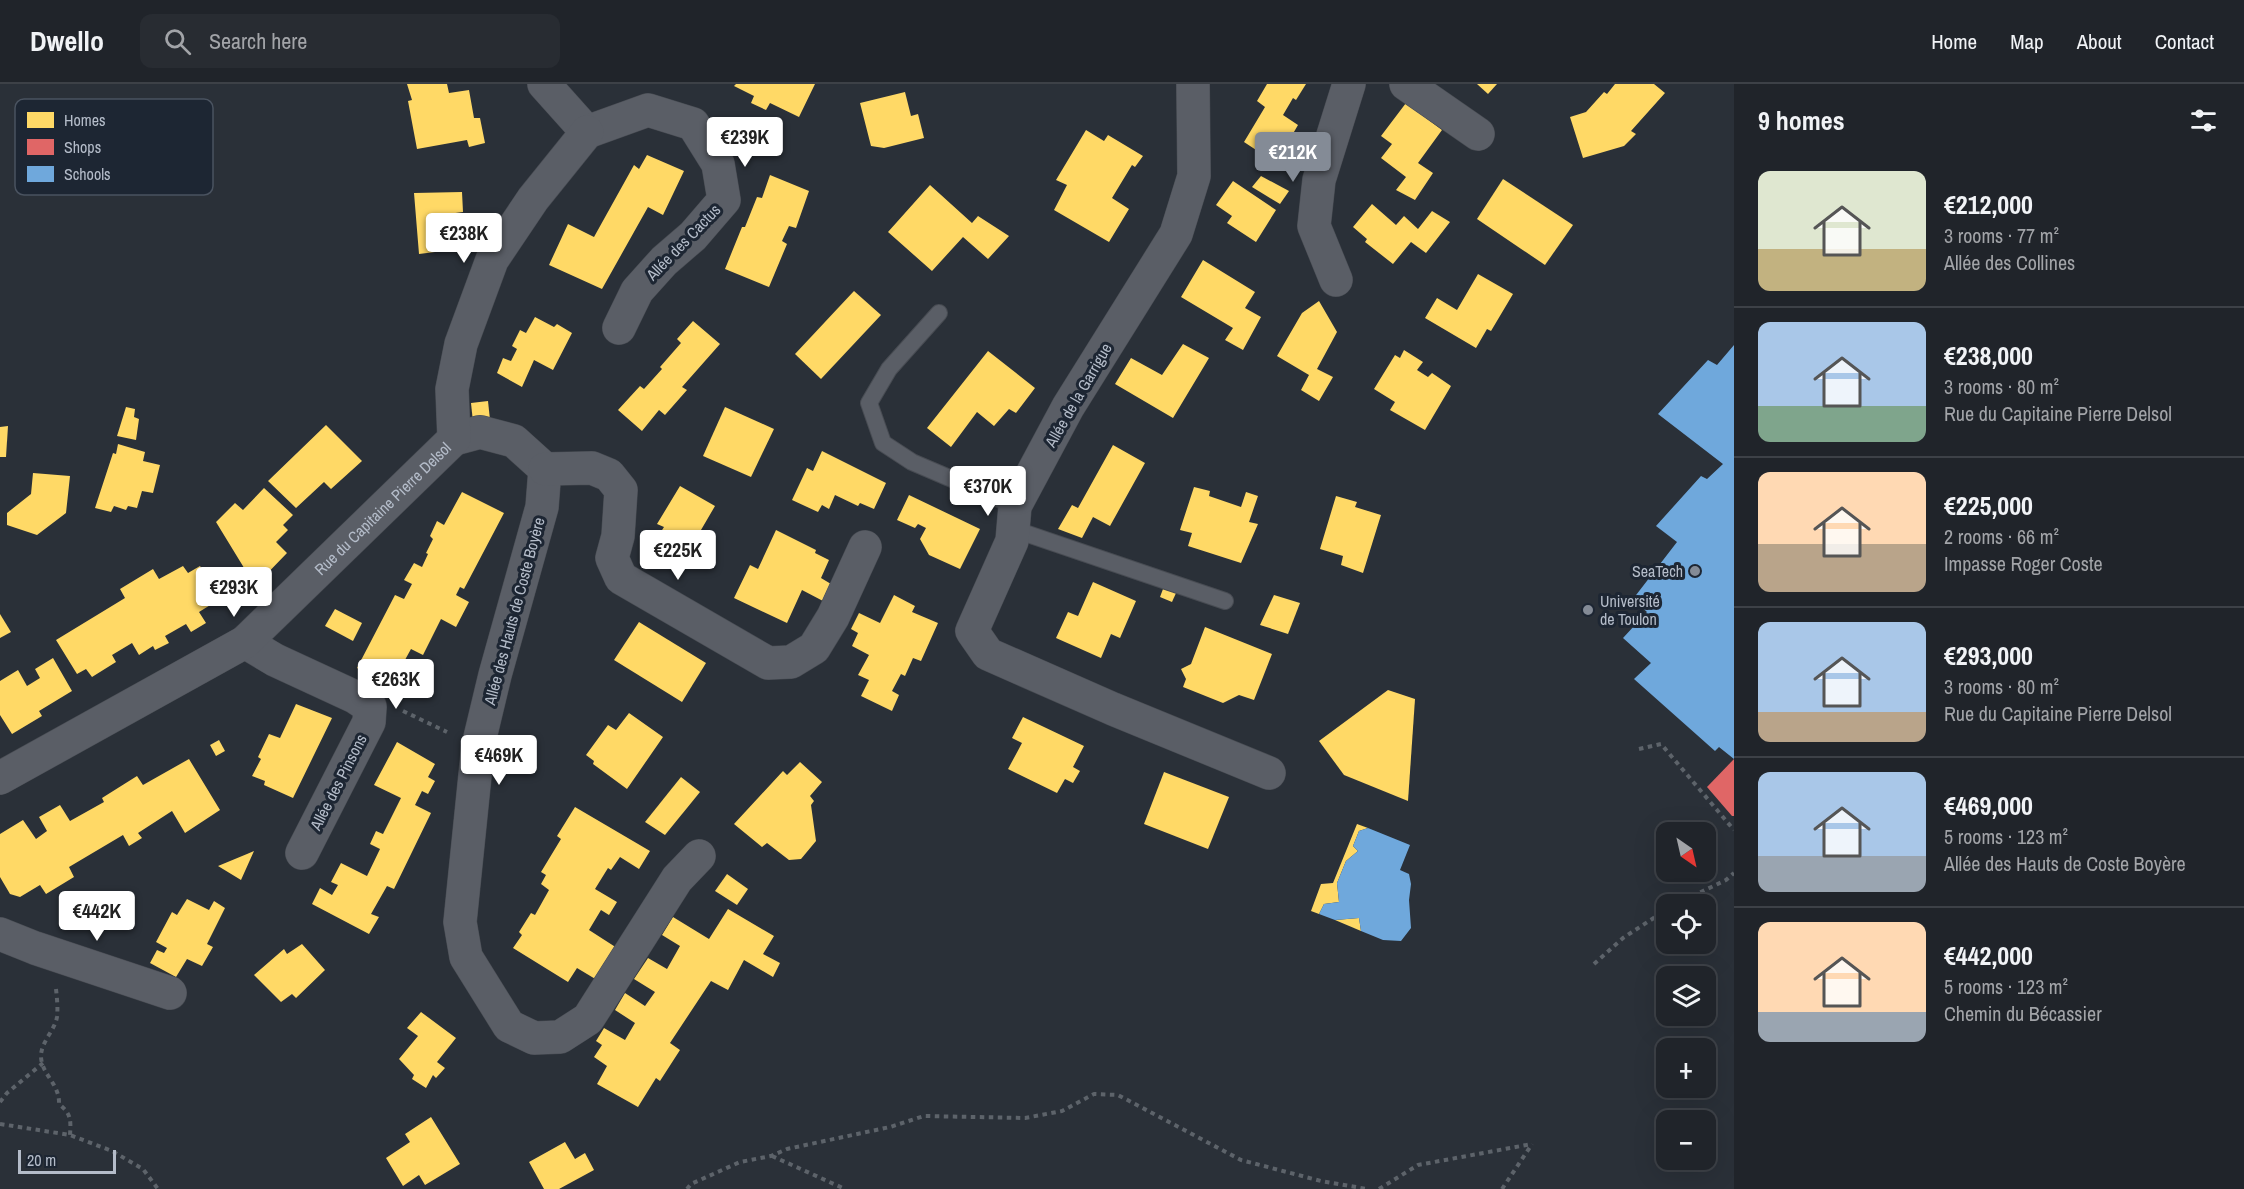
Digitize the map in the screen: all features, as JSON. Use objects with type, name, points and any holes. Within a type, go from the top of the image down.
[{"type":"street","points":[[544,84],[587,132]]},
{"type":"street","name":"Allée de la Garrigue","points":[[1194,84],[1194,176],[1176,234],[1068,407],[1014,517],[1012,541],[972,631],[988,654],[1113,709],[1269,772]]},
{"type":"street","points":[[1336,280],[1314,226],[1319,180],[1349,84]]},
{"type":"street","points":[[1406,84],[1478,134]]},
{"type":"street","name":"Allée des Cactus","points":[[587,132],[648,110],[693,124],[718,164],[724,200],[693,236],[664,261],[637,291],[619,328]]},
{"type":"street","name":"Rue du Capitaine Pierre Delsol","points":[[0,778],[246,642],[454,439],[452,389],[461,344],[492,260],[533,199],[587,132]]},
{"type":"street","points":[[454,439],[480,432],[514,441],[545,469],[592,468],[609,474],[621,490],[618,536],[612,558],[621,578],[768,663],[791,662],[814,648],[833,617],[866,547]]},
{"type":"street","name":"Allée des Hauts de Coste Boyère","points":[[545,469],[542,507],[495,675],[478,746],[460,922],[466,957],[509,1026],[534,1038],[560,1037],[588,1019],[677,879],[699,856]]},
{"type":"street","points":[[246,642],[274,660],[355,697],[370,707]]},
{"type":"street","name":"Allée des Pinsons","points":[[302,853],[369,722],[370,707]]},
{"type":"street","points":[[0,934],[170,993]]},
{"type":"lane","points":[[939,313],[889,369],[869,403],[883,443],[912,462],[1014,517],[1225,601]]},
{"type":"path","points":[[370,707],[385,703],[478,746]]},
{"type":"path","points":[[1639,749],[1661,744],[1734,830]]},
{"type":"path","points":[[1697,894],[1726,880],[1734,873]]},
{"type":"path","points":[[1594,964],[1623,938],[1656,917]]},
{"type":"path","points":[[57,1005],[57,1019],[41,1056],[59,1093],[59,1104],[71,1119],[70,1135]]},
{"type":"path","points":[[0,1102],[7,1093],[43,1063]]},
{"type":"path","points":[[687,1189],[691,1184],[740,1161],[771,1156],[787,1149],[890,1127],[924,1116],[1025,1118],[1062,1111],[1094,1094],[1118,1095],[1241,1160],[1321,1181],[1367,1189]]},
{"type":"path","points":[[0,1124],[70,1135],[112,1151],[143,1169],[158,1189]]},
{"type":"path","points":[[1379,1189],[1418,1165],[1532,1144],[1502,1189]]},
{"type":"path","points":[[771,1156],[845,1189]]},
{"type":"building: Homes","points":[[407,84],[447,84],[449,93],[469,90],[474,118],[480,118],[485,143],[469,147],[467,140],[417,149],[408,101],[412,100]]},
{"type":"building: Homes","points":[[736,84],[815,84],[799,117],[770,103],[766,110],[751,103],[754,96],[734,86]]},
{"type":"building: Homes","points":[[1267,84],[1306,84],[1296,100],[1293,98],[1283,115],[1298,125],[1276,163],[1244,142],[1265,107],[1257,101]]},
{"type":"building: Homes","points":[[1477,84],[1497,84],[1488,94]]},
{"type":"building: Homes","points":[[1615,84],[1654,84],[1665,93],[1631,131],[1636,134],[1624,146],[1583,158],[1570,117],[1586,112],[1604,92],[1607,94]]},
{"type":"building: Homes","points":[[905,92],[911,116],[918,114],[924,138],[884,148],[871,146],[860,103]]},
{"type":"building: Homes","points":[[1406,103],[1442,130],[1418,163],[1433,173],[1415,200],[1396,190],[1406,177],[1381,158],[1392,144],[1381,136]]},
{"type":"building: Homes","points":[[1086,130],[1104,141],[1108,135],[1143,156],[1135,167],[1132,165],[1112,198],[1129,209],[1109,242],[1054,210],[1067,185],[1056,180]]},
{"type":"building: Homes","points":[[647,155],[684,171],[663,215],[648,207],[602,289],[549,265],[568,224],[594,237],[634,165],[639,169]]},
{"type":"building: Homes","points":[[770,175],[809,191],[796,228],[789,226],[782,241],[787,244],[769,287],[725,269],[742,227],[745,227],[757,197],[762,198]]},
{"type":"building: Homes","points":[[1261,176],[1289,191],[1280,204],[1252,187]]},
{"type":"building: Homes","points":[[1503,179],[1573,225],[1545,265],[1477,219]]},
{"type":"building: Homes","points":[[1233,181],[1276,210],[1256,242],[1227,223],[1232,216],[1216,205]]},
{"type":"building: Homes","points":[[930,185],[972,223],[978,216],[1009,236],[988,259],[963,237],[932,271],[888,232]]},
{"type":"building: Homes","points":[[462,192],[463,212],[448,214],[451,250],[419,254],[414,193]]},
{"type":"building: Homes","points":[[1372,204],[1396,225],[1404,216],[1418,229],[1432,211],[1450,222],[1426,253],[1411,242],[1393,264],[1365,242],[1367,239],[1353,227]]},
{"type":"building: Homes","points":[[1203,260],[1255,292],[1245,308],[1261,317],[1243,350],[1225,340],[1233,328],[1181,297]]},
{"type":"building: Homes","points":[[1478,274],[1513,294],[1491,331],[1487,329],[1476,348],[1425,318],[1437,298],[1457,310]]},
{"type":"building: Homes","points":[[854,291],[881,315],[821,379],[795,354]]},
{"type":"building: Homes","points":[[1319,301],[1337,332],[1317,369],[1333,377],[1319,401],[1301,390],[1309,375],[1277,356],[1302,313]]},
{"type":"building: Homes","points":[[535,317],[554,327],[557,324],[572,333],[553,370],[534,360],[522,387],[497,373],[503,358],[511,361],[517,349],[512,346],[520,330],[526,333]]},
{"type":"building: Homes","points":[[693,321],[720,344],[682,387],[687,390],[665,415],[659,410],[642,431],[618,410],[640,386],[644,389],[662,369],[660,367],[681,343],[677,339]]},
{"type":"building: Homes","points":[[1183,344],[1209,358],[1173,418],[1115,384],[1131,358],[1162,375]]},
{"type":"building: Homes","points":[[1404,350],[1423,362],[1417,370],[1428,377],[1432,373],[1451,386],[1425,430],[1390,410],[1395,402],[1374,389],[1395,355],[1400,358]]},
{"type":"building: Homes","points":[[988,351],[1035,388],[1016,413],[1009,409],[994,426],[977,412],[951,447],[927,428]]},
{"type":"building: Homes","points":[[488,401],[490,420],[473,422],[471,403]]},
{"type":"building: Homes","points":[[126,407],[135,409],[134,417],[139,419],[136,440],[117,436]]},
{"type":"building: Homes","points":[[725,407],[774,429],[751,477],[703,456]]},
{"type":"building: Homes","points":[[326,425],[362,461],[331,489],[324,482],[296,508],[268,481]]},
{"type":"building: Homes","points":[[8,426],[6,457],[0,457],[0,427]]},
{"type":"building: Homes","points":[[118,444],[145,452],[143,461],[160,465],[153,493],[142,491],[137,508],[128,506],[126,510],[114,506],[111,512],[95,508]]},
{"type":"building: Homes","points":[[1113,445],[1145,463],[1110,526],[1093,517],[1082,538],[1058,529],[1072,505],[1078,508]]},
{"type":"building: Homes","points":[[822,451],[886,483],[874,509],[860,503],[858,506],[835,495],[829,509],[822,505],[818,512],[792,500],[807,468],[813,471]]},
{"type":"building: Homes","points":[[33,473],[70,476],[66,513],[37,535],[7,525],[7,513],[31,494]]},
{"type":"building: Homes","points":[[680,486],[715,506],[694,542],[689,539],[681,552],[657,538],[664,527],[657,524]]},
{"type":"building: Homes","points":[[1194,487],[1210,491],[1209,496],[1241,507],[1246,492],[1258,496],[1249,522],[1258,524],[1241,563],[1188,546],[1192,533],[1180,530]]},
{"type":"building: Homes","points":[[264,488],[293,515],[283,525],[288,530],[276,542],[287,553],[258,583],[249,576],[216,522],[235,503],[243,510]]},
{"type":"building: Homes","points":[[462,492],[504,513],[464,589],[460,587],[456,595],[469,602],[456,627],[441,619],[423,655],[411,649],[390,687],[357,668],[395,595],[404,599],[412,584],[404,580],[414,563],[422,567],[433,539],[430,536],[437,521],[444,525]]},
{"type":"building: Homes","points":[[909,495],[980,529],[960,569],[929,555],[920,539],[926,528],[918,524],[915,528],[897,520]]},
{"type":"building: Homes","points":[[1336,496],[1357,502],[1355,507],[1381,515],[1363,573],[1341,565],[1343,556],[1320,549]]},
{"type":"building: Homes","points":[[776,530],[816,550],[815,553],[829,560],[821,578],[831,584],[823,601],[802,590],[787,623],[734,598],[750,565],[758,569]]},
{"type":"building: Homes","points":[[183,566],[188,573],[200,566],[220,599],[199,612],[206,623],[191,632],[186,624],[165,636],[169,643],[155,650],[153,646],[139,655],[132,643],[112,655],[116,662],[92,677],[86,669],[77,674],[56,640],[125,598],[120,589],[153,569],[159,579]]},
{"type":"building: Homes","points":[[1093,582],[1136,601],[1120,638],[1111,634],[1101,658],[1056,638],[1068,612],[1078,616]]},
{"type":"building: Homes","points":[[1163,589],[1176,593],[1172,602],[1160,597]]},
{"type":"building: Homes","points":[[894,595],[915,606],[912,612],[938,623],[921,661],[913,658],[905,676],[901,674],[892,691],[899,695],[892,711],[861,696],[869,680],[858,675],[869,655],[852,646],[858,633],[851,629],[859,613],[880,623]]},
{"type":"building: Homes","points":[[1274,595],[1300,603],[1288,634],[1260,625]]},
{"type":"building: Homes","points":[[335,609],[362,623],[353,641],[325,626]]},
{"type":"building: Homes","points":[[0,614],[11,632],[0,638]]},
{"type":"building: Homes","points":[[639,622],[706,663],[682,702],[614,660]]},
{"type":"building: Homes","points":[[1205,627],[1272,654],[1254,700],[1239,695],[1223,703],[1183,687],[1186,679],[1181,669],[1191,664]]},
{"type":"building: Homes","points":[[53,658],[72,691],[39,711],[42,716],[12,734],[0,715],[0,681],[18,670],[27,686],[40,678],[35,669]]},
{"type":"building: Homes","points":[[1388,690],[1415,699],[1408,801],[1344,775],[1319,741]]},
{"type":"building: Homes","points":[[296,704],[332,718],[293,798],[264,785],[265,781],[252,776],[261,759],[258,757],[269,734],[280,738]]},
{"type":"building: Homes","points":[[629,713],[663,737],[627,789],[593,764],[594,761],[586,755],[608,725],[616,730]]},
{"type":"building: Homes","points":[[1023,717],[1084,746],[1073,767],[1080,771],[1073,783],[1065,779],[1057,793],[1008,769],[1022,743],[1012,738]]},
{"type":"building: Homes","points":[[219,740],[225,751],[216,756],[210,745]]},
{"type":"building: Homes","points":[[397,742],[435,764],[428,777],[435,781],[428,794],[422,791],[415,805],[431,813],[394,889],[387,886],[371,914],[379,917],[369,934],[312,904],[320,888],[332,895],[338,885],[331,882],[341,863],[367,876],[380,849],[370,844],[376,831],[383,834],[401,798],[374,785]]},
{"type":"building: Homes","points":[[189,759],[220,810],[185,833],[172,811],[138,833],[142,838],[129,846],[123,835],[69,867],[74,877],[46,894],[40,885],[20,897],[10,894],[0,877],[0,834],[23,820],[36,839],[47,831],[39,817],[60,805],[70,821],[104,802],[102,798],[137,776],[143,785]]},
{"type":"building: Homes","points":[[800,762],[822,782],[810,796],[814,801],[811,805],[816,841],[801,859],[789,860],[767,843],[762,847],[734,824],[783,771],[787,775]]},
{"type":"building: Homes","points":[[1164,772],[1229,797],[1208,849],[1144,824]]},
{"type":"building: Homes","points":[[681,777],[700,792],[665,835],[645,822]]},
{"type":"building: Homes","points":[[575,807],[650,851],[639,869],[620,857],[611,870],[608,868],[595,889],[617,902],[609,915],[601,910],[589,930],[617,948],[597,980],[577,968],[568,982],[513,948],[522,935],[519,932],[531,913],[535,915],[549,890],[541,884],[546,875],[541,872],[561,839],[557,836]]},
{"type":"building: Homes","points":[[1357,824],[1368,828],[1359,831],[1353,846],[1358,851],[1346,861],[1337,883],[1339,902],[1324,904],[1319,914],[1311,911],[1321,884],[1333,883]]},
{"type":"building: Homes","points":[[254,851],[241,880],[218,866],[247,854]]},
{"type":"building: Homes","points":[[727,874],[748,889],[737,905],[715,891]]},
{"type":"building: Homes","points":[[187,899],[209,910],[214,901],[225,908],[207,944],[213,947],[202,966],[187,959],[176,977],[150,963],[157,950],[164,953],[167,948],[156,942],[172,912],[177,915]]},
{"type":"building: Homes","points":[[728,909],[774,936],[763,954],[780,963],[773,977],[744,960],[728,990],[711,981],[670,1043],[680,1050],[660,1081],[656,1078],[638,1107],[597,1084],[607,1066],[594,1057],[602,1045],[596,1041],[604,1028],[625,1040],[635,1023],[615,1010],[625,993],[645,1006],[655,992],[634,979],[648,958],[667,969],[680,946],[662,935],[673,917],[709,939]]},
{"type":"building: Homes","points":[[1359,918],[1361,931],[1335,920]]},
{"type":"building: Homes","points":[[302,944],[325,970],[296,998],[292,994],[281,1002],[254,975],[284,949],[287,954]]},
{"type":"building: Homes","points":[[421,1012],[456,1038],[437,1062],[445,1068],[436,1078],[433,1075],[426,1088],[412,1079],[414,1075],[399,1059],[418,1036],[407,1028]]},
{"type":"building: Homes","points":[[431,1117],[460,1164],[425,1185],[419,1175],[403,1186],[386,1158],[410,1142],[405,1134]]},
{"type":"building: Homes","points":[[565,1142],[575,1159],[585,1153],[594,1170],[559,1189],[544,1189],[529,1162]]},
{"type":"building: Shops","points":[[1734,759],[1734,816],[1732,816],[1707,787]]},
{"type":"building: Schools","name":"SeaTech","points":[[1734,345],[1734,759],[1719,747],[1715,751],[1634,679],[1651,663],[1623,638],[1647,612],[1633,599],[1677,542],[1656,526],[1701,476],[1707,479],[1723,464],[1658,414],[1708,360],[1717,365]]},
{"type":"building: Schools","points":[[1368,828],[1410,845],[1400,870],[1409,874],[1411,884],[1409,900],[1411,928],[1401,941],[1383,940],[1361,931],[1359,918],[1335,920],[1319,914],[1324,904],[1339,902],[1337,883],[1346,861],[1358,851],[1353,846],[1359,831]]},
{"type":"place","name":"SeaTech","points":[[1695,571]]},
{"type":"place","name":"Université de Toulon","points":[[1588,610]]}]
